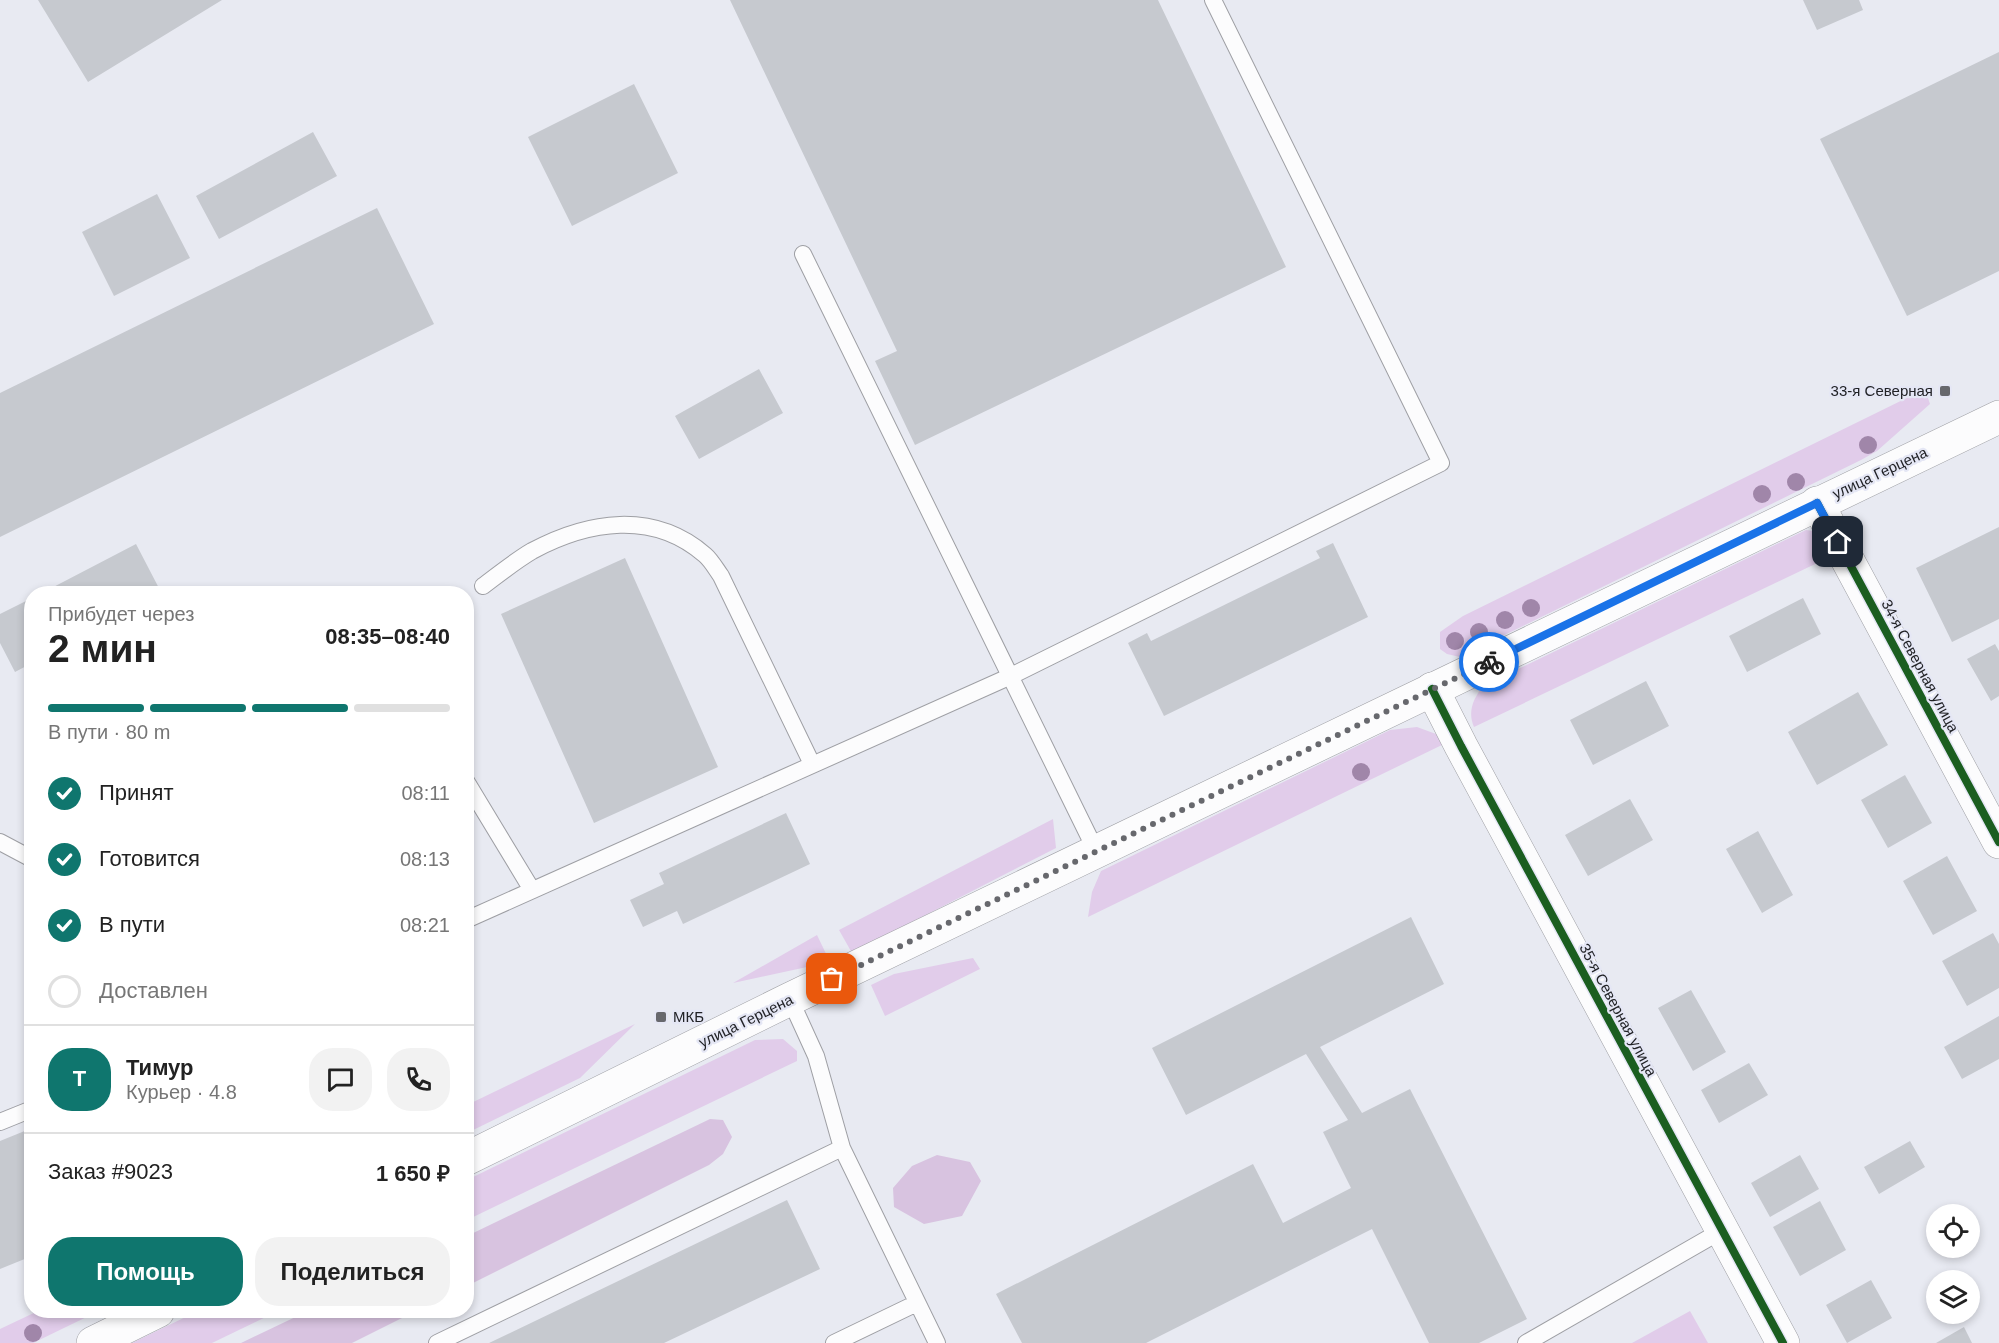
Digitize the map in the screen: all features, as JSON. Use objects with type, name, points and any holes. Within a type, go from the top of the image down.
[{"type":"main road","name":"улица Герцена","points":[[474,1155],[790,999],[1999,417]]},
{"type":"main road","name":"34-я Северная улица","points":[[1817,503],[1999,842]]},
{"type":"main road","name":"35-я Северная улица","points":[[1432,689],[1783,1343]]},
{"type":"main road","points":[[93,1343],[144,1318]]},
{"type":"lane","points":[[474,916],[1011,676],[1441,463],[1213,0]]},
{"type":"lane","points":[[803,254],[1097,853]]},
{"type":"lane","points":[[483,586],[532,552],[572,534],[608,524],[643,525],[680,538],[706,555],[721,576],[812,764]]},
{"type":"lane","points":[[474,794],[532,890]]},
{"type":"lane","points":[[0,842],[24,855]]},
{"type":"lane","points":[[790,999],[816,1056],[843,1148],[937,1343]]},
{"type":"lane","points":[[0,1122],[24,1112]]},
{"type":"lane","points":[[438,1343],[843,1148]]},
{"type":"lane","points":[[1526,1343],[1721,1231]]},
{"type":"lane","points":[[834,1343],[917,1303]]},
{"type":"shaded area","points":[[1925,389],[1930,404],[1877,451],[1861,460],[1460,657],[1447,654],[1440,649],[1440,632],[1463,616]]},
{"type":"shaded area","points":[[1806,530],[1821,532],[1834,555],[1474,727],[1471,716],[1472,705],[1483,686]]},
{"type":"shaded area","points":[[1417,727],[1436,734],[1444,744],[1088,917],[1092,892],[1101,871],[1390,730]]},
{"type":"shaded area","points":[[1053,819],[1056,848],[852,953],[839,930]]},
{"type":"shaded area","points":[[817,935],[830,962],[733,983]]},
{"type":"shaded area","points":[[973,958],[980,969],[885,1016],[871,985],[894,974]]},
{"type":"shaded area","points":[[635,1024],[580,1078],[474,1130],[474,1102]]},
{"type":"shaded area","points":[[783,1039],[797,1051],[797,1061],[474,1217],[474,1177],[755,1040]]},
{"type":"shaded area","points":[[710,1119],[723,1120],[732,1137],[723,1154],[709,1165],[474,1282],[474,1233]]},
{"type":"shaded area","points":[[937,1155],[970,1162],[981,1181],[962,1216],[924,1224],[894,1207],[893,1188],[912,1166]]},
{"type":"shaded area","points":[[1690,1311],[1708,1343],[1632,1343]]},
{"type":"shaded area","points":[[24,1318],[85,1318],[33,1343],[0,1343],[0,1329]]},
{"type":"shaded area","points":[[184,1318],[264,1318],[212,1343],[132,1343]]},
{"type":"shaded area","points":[[293,1318],[402,1318],[352,1343],[241,1343]]},
{"type":"building","points":[[38,0],[222,0],[88,82]]},
{"type":"building","points":[[730,0],[1158,0],[1286,267],[915,445],[875,361],[897,351]]},
{"type":"building","points":[[1803,0],[1859,0],[1863,10],[1817,30]]},
{"type":"building","points":[[1999,52],[1999,271],[1907,316],[1820,139]]},
{"type":"building","points":[[634,84],[678,173],[572,226],[528,137]]},
{"type":"building","points":[[313,132],[337,176],[219,239],[196,196]]},
{"type":"building","points":[[157,194],[190,258],[114,296],[82,232]]},
{"type":"building","points":[[377,208],[434,324],[0,537],[0,393]]},
{"type":"building","points":[[759,369],[783,413],[699,459],[675,416]]},
{"type":"building","points":[[1999,527],[1999,619],[1952,642],[1916,568]]},
{"type":"building","points":[[1333,543],[1368,617],[1164,716],[1128,643],[1147,633],[1151,641],[1320,558],[1316,551]]},
{"type":"building","points":[[136,544],[158,586],[55,586]]},
{"type":"building","points":[[625,558],[718,767],[594,823],[501,614]]},
{"type":"building","points":[[1803,598],[1821,634],[1747,672],[1729,636]]},
{"type":"building","points":[[24,602],[24,667],[15,672],[0,643],[0,614]]},
{"type":"building","points":[[1995,644],[1999,651],[1999,696],[1991,701],[1967,659]]},
{"type":"building","points":[[1646,681],[1669,726],[1593,765],[1570,720]]},
{"type":"building","points":[[1858,692],[1888,745],[1817,785],[1788,732]]},
{"type":"building","points":[[1905,775],[1932,823],[1888,848],[1861,800]]},
{"type":"building","points":[[1630,799],[1653,840],[1588,876],[1565,835]]},
{"type":"building","points":[[786,813],[810,864],[683,924],[677,911],[643,927],[630,900],[664,884],[659,873]]},
{"type":"building","points":[[1758,831],[1793,895],[1762,913],[1726,849]]},
{"type":"building","points":[[1947,856],[1977,911],[1933,935],[1903,881]]},
{"type":"building","points":[[1411,917],[1444,984],[1320,1047],[1362,1113],[1410,1089],[1527,1319],[1479,1343],[1429,1343],[1372,1229],[1146,1343],[1022,1343],[996,1294],[1253,1164],[1283,1223],[1351,1188],[1323,1132],[1348,1120],[1306,1054],[1186,1115],[1152,1048]]},
{"type":"building","points":[[1993,933],[1999,944],[1999,988],[1967,1006],[1942,961]]},
{"type":"building","points":[[1691,990],[1726,1052],[1693,1071],[1658,1008]]},
{"type":"building","points":[[1999,1016],[1999,1059],[1962,1079],[1944,1047]]},
{"type":"building","points":[[1749,1063],[1768,1095],[1719,1123],[1701,1090]]},
{"type":"building","points":[[24,1131],[24,1259],[0,1269],[0,1141]]},
{"type":"building","points":[[1910,1141],[1925,1167],[1879,1194],[1864,1167]]},
{"type":"building","points":[[1800,1155],[1819,1189],[1770,1217],[1751,1183]]},
{"type":"building","points":[[787,1200],[820,1269],[664,1343],[489,1343]]},
{"type":"building","points":[[1820,1201],[1846,1250],[1800,1276],[1773,1227]]},
{"type":"building","points":[[1871,1280],[1892,1318],[1847,1343],[1826,1305]]},
{"type":"building","points":[[1964,1327],[1972,1343],[1936,1343]]},
{"type":"cycle path","points":[[1817,503],[1999,842]]},
{"type":"cycle path","points":[[1432,689],[1783,1343]]},
{"type":"way so far","points":[[832,979],[1489,662]]},
{"type":"place","name":"33-я Северная","points":[[1945,391]]},
{"type":"place","name":"МКБ","points":[[661,1017]]},
{"type":"route","points":[[1489,662],[1817,503],[1838,542]]}]
